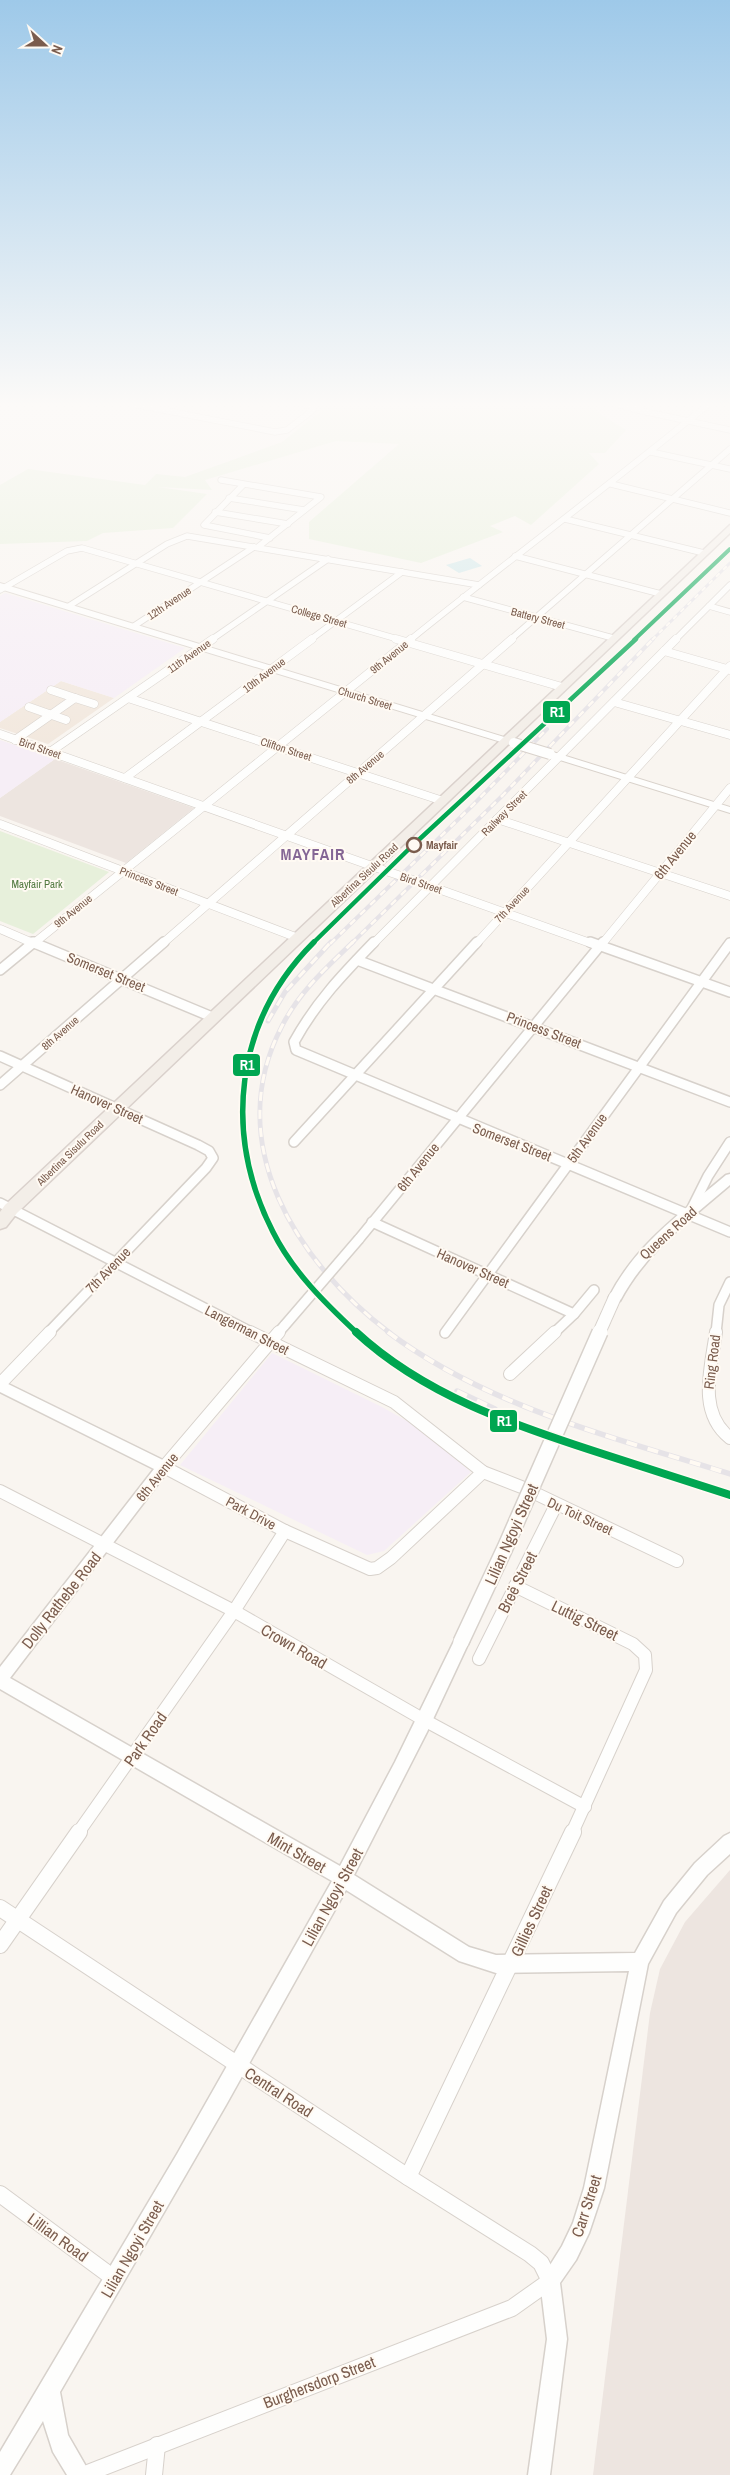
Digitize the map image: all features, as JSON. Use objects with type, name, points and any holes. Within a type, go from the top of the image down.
[{"type":"main road","name":"Albertina Sisulu Road","points":[[0,1223],[6,1206],[116,1108],[373,866],[510,742],[562,687],[730,528]]},
{"type":"main road","name":"Church Street","points":[[2,588],[69,606],[730,810]]},
{"type":"street","points":[[208,518],[204,523],[205,526],[270,538]]},
{"type":"street","points":[[255,518],[288,524]]},
{"type":"street","name":"12th Avenue","points":[[134,626],[270,538],[294,518]]},
{"type":"street","name":"8th Avenue","points":[[0,1085],[649,518]]},
{"type":"street","points":[[565,519],[704,553]]},
{"type":"street","name":"9th Avenue","points":[[0,970],[463,597],[565,519]]},
{"type":"street","points":[[69,606],[179,538],[194,537],[479,585]]},
{"type":"street","name":"College Street","points":[[2,588],[75,548],[137,563],[562,687]]},
{"type":"street","points":[[515,556],[661,594]]},
{"type":"street","name":"11th Avenue","points":[[50,752],[328,559]]},
{"type":"street","name":"10th Avenue","points":[[125,778],[402,572]]},
{"type":"street","name":"Railway Street","points":[[296,1050],[294,1042],[310,1013],[426,885],[497,819],[555,755],[614,702],[730,585]]},
{"type":"street","name":"Battery Street","points":[[463,597],[613,638]]},
{"type":"street","points":[[709,606],[730,612]]},
{"type":"street","points":[[664,652],[729,668]]},
{"type":"street","name":"7th Avenue","points":[[294,1142],[729,668]]},
{"type":"street","points":[[51,690],[94,704]]},
{"type":"street","points":[[16,740],[75,698]]},
{"type":"street","name":"Clifton Street","points":[[128,698],[443,801]]},
{"type":"street","points":[[614,702],[730,735]]},
{"type":"street","points":[[29,707],[66,720]]},
{"type":"street","name":"Bird Street","points":[[0,734],[730,992]]},
{"type":"street","name":"6th Avenue","points":[[104,1545],[164,1467],[359,1238],[730,788]]},
{"type":"street","points":[[497,819],[730,896]]},
{"type":"street","name":"Princess Street","points":[[0,824],[298,938]]},
{"type":"street","name":"Somerset Street","points":[[0,929],[122,978],[212,1017]]},
{"type":"street","name":"5th Avenue","points":[[445,1334],[730,943]]},
{"type":"street","name":"Princess Street","points":[[357,960],[640,1066],[730,1102]]},
{"type":"street","name":"Somerset Street","points":[[296,1050],[456,1120],[568,1164],[730,1232]]},
{"type":"street","name":"Hanover Street","points":[[0,1056],[198,1145],[213,1154]]},
{"type":"street","points":[[689,1214],[708,1176],[730,1142]]},
{"type":"street","name":"7th Avenue","points":[[0,1385],[206,1168],[213,1154]]},
{"type":"street","name":"Queens Road","points":[[615,1296],[624,1277],[639,1259],[730,1178]]},
{"type":"street","name":"Langerman Street","points":[[6,1206],[270,1342],[394,1402],[413,1414],[483,1472]]},
{"type":"street","name":"Hanover Street","points":[[372,1222],[574,1314]]},
{"type":"street","name":"Ring Road","points":[[730,1282],[719,1304],[708,1398],[709,1410],[716,1424],[730,1438]]},
{"type":"street","points":[[510,1374],[574,1314],[594,1290]]},
{"type":"street","name":"Lilian Ngoyi Street","points":[[0,2472],[239,2066],[343,1878],[426,1721],[505,1548],[615,1296]]},
{"type":"street","name":"Park Drive","points":[[0,1385],[164,1467],[284,1531],[370,1569],[377,1568],[392,1558],[483,1472]]},
{"type":"street","name":"Du Toit Street","points":[[483,1472],[678,1561]]},
{"type":"street","name":"Crown Road","points":[[0,1491],[234,1611],[426,1721],[585,1806]]},
{"type":"street","name":"Breë Street","points":[[479,1659],[556,1504]]},
{"type":"street","name":"Park Road","points":[[0,1945],[234,1611],[284,1531]]},
{"type":"street","name":"Dolly Rathebe Road","points":[[0,1680],[104,1545]]},
{"type":"street","name":"Luttig Street","points":[[515,1586],[634,1644],[641,1649],[647,1663]]},
{"type":"street","name":"Gillies Street","points":[[408,2177],[585,1806],[647,1663]]},
{"type":"street","name":"Mint Street","points":[[0,1680],[132,1758],[343,1878],[465,1955],[485,1962],[510,1964],[640,1962]]},
{"type":"street","name":"Carr Street","points":[[550,2281],[569,2253],[582,2226],[594,2188],[640,1962],[670,1907],[701,1869],[730,1842]]},
{"type":"street","name":"Central Road","points":[[0,1908],[408,2177],[530,2254],[541,2263],[550,2281]]},
{"type":"street","name":"Lillian Road","points":[[0,2194],[115,2279]]},
{"type":"street","points":[[539,2475],[556,2339],[550,2281]]},
{"type":"street","name":"Burghersdorp Street","points":[[82,2475],[512,2308],[550,2281]]},
{"type":"street","points":[[49,2390],[55,2432],[60,2446],[82,2475]]},
{"type":"street","points":[[154,2475],[157,2445]]},
{"type":"shaded area","points":[[5,593],[185,648],[114,698],[61,681],[0,722],[0,596]]},
{"type":"shaded area","points":[[61,681],[114,698],[48,744],[0,728],[0,722]]},
{"type":"shaded area","points":[[0,740],[55,759],[0,798]]},
{"type":"shaded area","points":[[55,759],[194,808],[126,863],[0,816],[0,798]]},
{"type":"shaded area","points":[[272,1353],[382,1407],[416,1426],[471,1472],[384,1551],[367,1555],[180,1465]]},
{"type":"shaded area","points":[[730,1870],[730,2475],[593,2475],[650,2013],[660,1969],[685,1922]]},
{"type":"green space","points":[[0,518],[182,518],[173,528],[103,533],[87,541],[0,544]]},
{"type":"green space","points":[[313,518],[509,518],[490,526],[503,532],[421,563],[309,539],[309,522]]},
{"type":"green space","points":[[519,518],[538,518],[531,525]]},
{"type":"green space","name":"Mayfair Park","points":[[0,831],[109,872],[33,934],[0,921]]},
{"type":"water","points":[[470,558],[482,566],[459,573],[446,565]]},
{"type":"railway","points":[[634,640],[730,549]]},
{"type":"railway","points":[[653,639],[730,563]]},
{"type":"railway","points":[[314,942],[411,847],[636,639]]},
{"type":"railway","points":[[351,944],[503,795],[653,639]]},
{"type":"railway","points":[[330,944],[474,804],[547,729]]},
{"type":"railway","points":[[314,942],[287,973],[267,1007],[253,1043],[245,1080],[243,1118],[247,1157],[257,1195],[281,1247],[310,1286],[357,1333]]},
{"type":"railway","points":[[268,1021],[285,992],[331,942]]},
{"type":"railway","points":[[353,942],[305,991],[282,1026],[265,1070],[260,1113],[265,1156],[278,1197],[298,1236],[325,1272],[356,1304],[390,1333]]},
{"type":"railway","points":[[356,1332],[382,1354],[411,1374],[471,1406],[567,1442],[730,1495]]},
{"type":"railway","points":[[388,1332],[427,1358],[467,1381],[509,1400],[597,1433],[730,1474]]},
{"type":"railway","points":[[457,1391],[495,1409]]},
{"type":"transit line","name":"R1","points":[[730,549],[678,600],[411,847],[307,949],[275,993],[253,1042],[242,1094],[241,1121],[244,1149],[255,1193],[273,1233],[297,1271],[326,1304],[359,1335],[395,1362],[433,1386],[503,1421],[730,1495]]},
{"type":"place","name":"Mayfair","points":[[414,845]]},
{"type":"district","name":"MAYFAIR","points":[[313,854]]}]
